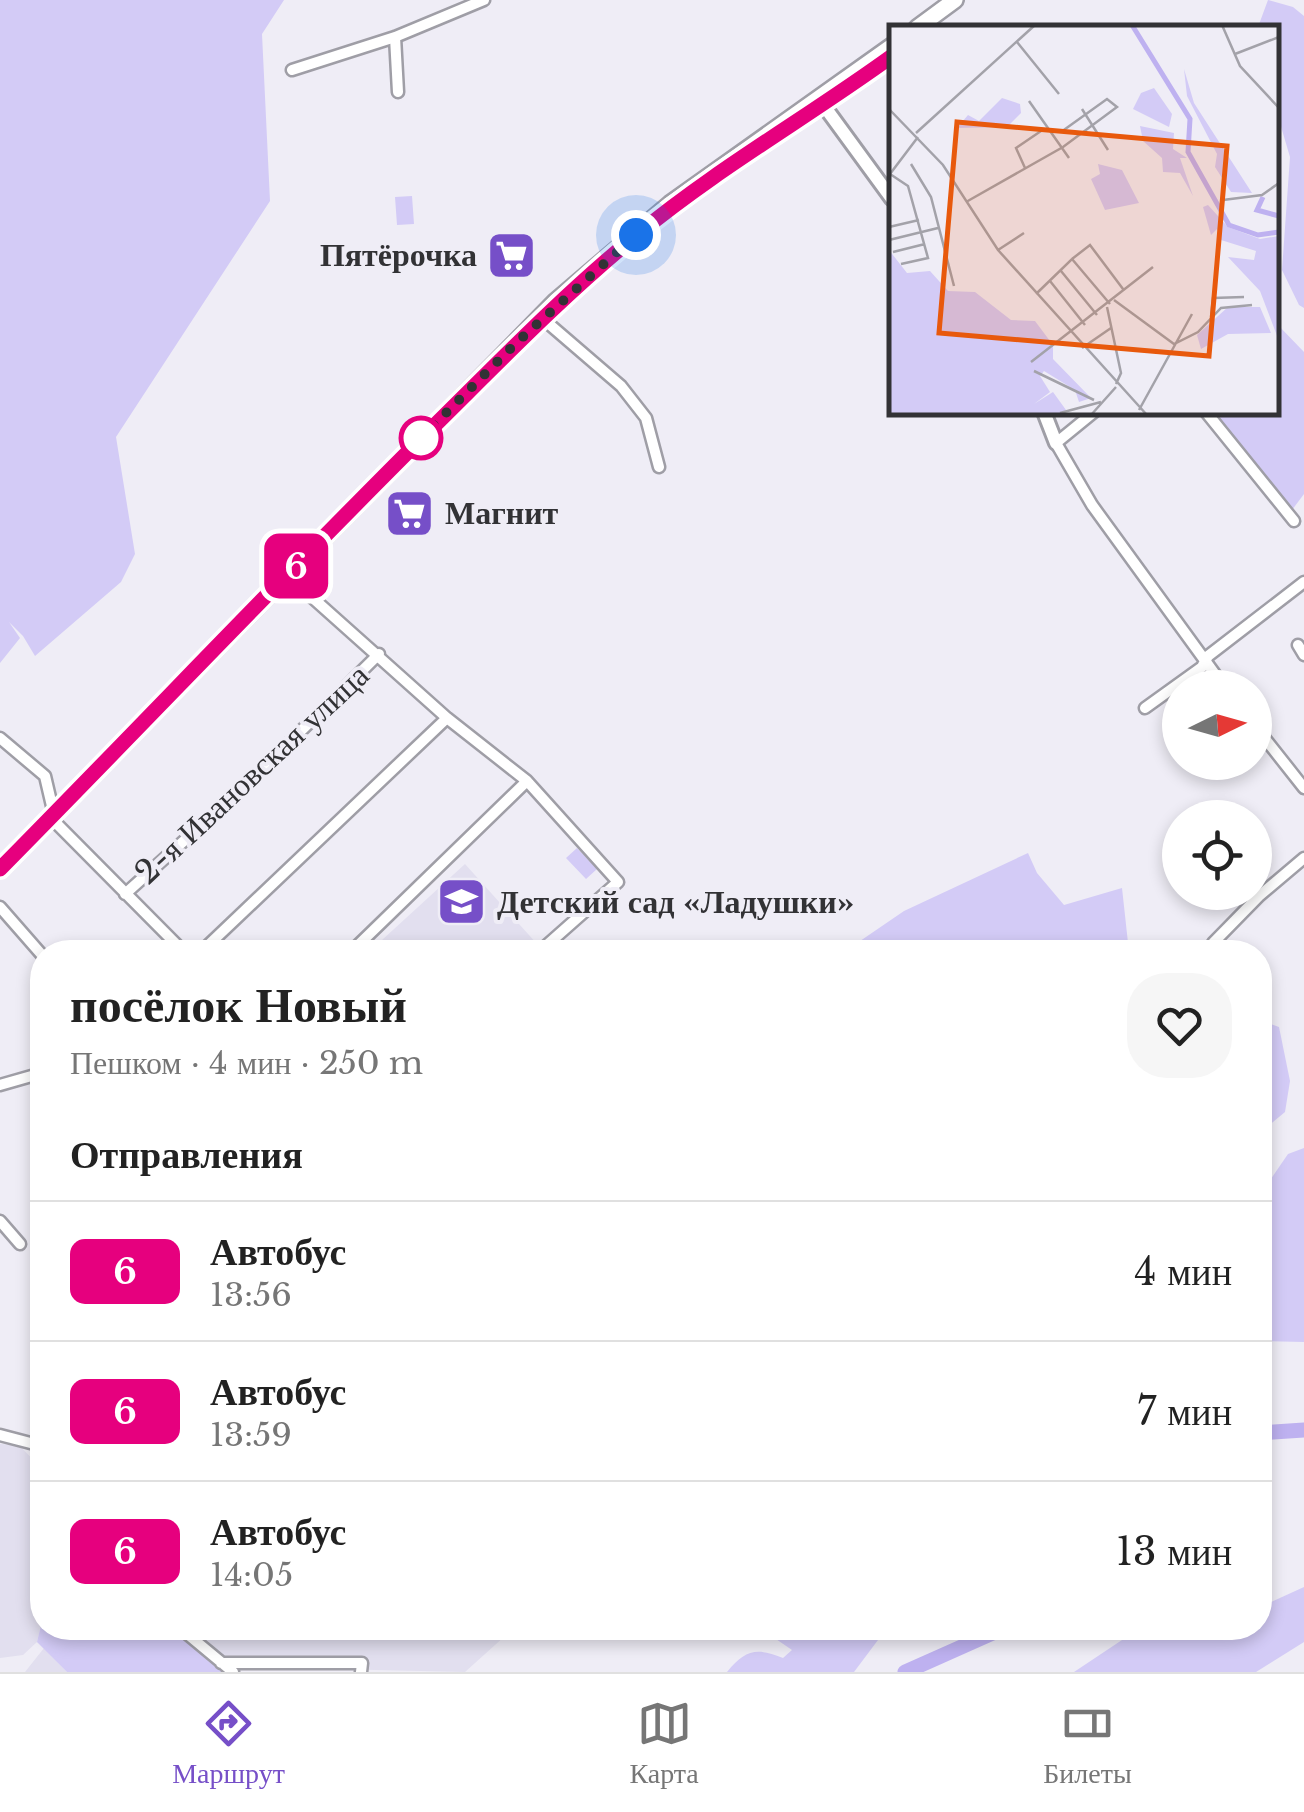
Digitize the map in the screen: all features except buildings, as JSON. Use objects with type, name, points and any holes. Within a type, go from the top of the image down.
[{"type":"main road","points":[[921,25],[956,0]]},
{"type":"main road","points":[[936,25],[968,0]]},
{"type":"main road","points":[[0,869],[548,309],[633,233],[821,102],[889,48]]},
{"type":"main road","points":[[515,344],[673,206],[889,58]]},
{"type":"street","points":[[292,70],[395,37],[484,0]]},
{"type":"street","points":[[395,37],[398,92]]},
{"type":"street","points":[[821,102],[889,195]]},
{"type":"street","points":[[542,318],[621,386],[646,418],[658,466]]},
{"type":"street","points":[[1045,415],[1056,443],[1092,505],[1211,670]]},
{"type":"street","points":[[1056,443],[1090,415]]},
{"type":"street","points":[[1208,415],[1294,521]]},
{"type":"street","points":[[287,575],[447,718],[527,781],[618,882],[553,940]]},
{"type":"street","points":[[1145,708],[1304,582]]},
{"type":"street","name":"2-я Ивановская улица","points":[[125,894],[246,785],[379,654]]},
{"type":"street","points":[[214,940],[447,718]]},
{"type":"street","points":[[0,738],[45,776],[52,796],[52,816],[172,940]]},
{"type":"street","points":[[1272,748],[1304,788]]},
{"type":"street","points":[[362,940],[527,781]]},
{"type":"street","points":[[1215,940],[1304,858]]},
{"type":"street","points":[[0,908],[30,942]]},
{"type":"street","points":[[0,1085],[30,1076]]},
{"type":"street","points":[[0,1221],[20,1244]]},
{"type":"street","points":[[0,1436],[30,1443]]},
{"type":"street","points":[[194,1640],[233,1672]]},
{"type":"street","points":[[221,1663],[362,1667]]},
{"type":"shaded area","points":[[0,0],[284,0],[262,34],[270,201],[116,437],[135,554],[121,582],[35,656],[9,622],[20,638],[0,663]]},
{"type":"shaded area","points":[[1268,0],[1293,7],[1304,16],[1304,308],[1282,270],[1290,157],[1279,120],[1279,25],[1259,25]]},
{"type":"shaded area","points":[[412,196],[414,224],[397,225],[395,197]]},
{"type":"shaded area","points":[[1279,326],[1304,352],[1304,494],[1292,510],[1216,415],[1279,415]]},
{"type":"shaded area","points":[[577,848],[597,869],[586,879],[566,858]]},
{"type":"shaded area","points":[[1028,853],[1037,873],[1064,905],[1122,888],[1128,940],[862,940],[904,911]]},
{"type":"shaded area","name":"Детский сад «Ладушки»","points":[[465,864],[533,940],[382,940]]},
{"type":"shaded area","points":[[1272,1024],[1279,1027],[1290,1081],[1285,1112],[1272,1123]]},
{"type":"shaded area","points":[[1304,1148],[1304,1342],[1272,1341],[1272,1177],[1288,1154]]},
{"type":"shaded area","points":[[0,1444],[19,1445],[30,1456],[30,1640],[37,1640],[23,1655],[0,1658]]},
{"type":"shaded area","points":[[1304,1587],[1304,1642],[1256,1672],[1074,1672],[1122,1640],[1272,1640],[1272,1602]]},
{"type":"shaded area","points":[[186,1640],[224,1672],[67,1672],[37,1642]]},
{"type":"shaded area","points":[[201,1640],[501,1640],[465,1672],[244,1667],[222,1659]]},
{"type":"shaded area","points":[[777,1640],[878,1640],[854,1672],[727,1672],[752,1653],[765,1652],[783,1658],[792,1650]]},
{"type":"shaded area","points":[[44,1648],[67,1672],[25,1672]]},
{"type":"waterway","points":[[1272,1432],[1304,1430]]},
{"type":"waterway","points":[[905,1672],[977,1640]]},
{"type":"bus line","name":"6","points":[[0,869],[384,476],[577,286],[673,206],[889,58]]},
{"type":"place","name":"Пятёрочка","points":[[512,255]]},
{"type":"place","name":"Магнит","points":[[410,513]]},
{"type":"place","name":"Детский сад «Ладушки»","points":[[462,902]]},
{"type":"route","points":[[421,438],[515,344],[636,235]]}]
